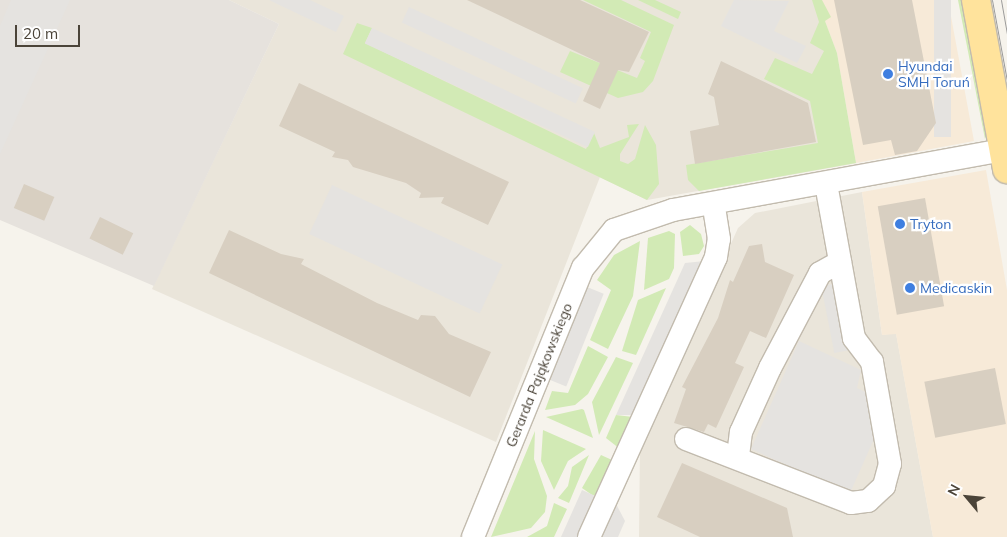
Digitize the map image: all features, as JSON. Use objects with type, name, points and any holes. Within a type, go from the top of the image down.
[{"type":"main road","points":[[976,0],[1005,159]]},
{"type":"street","points":[[589,537],[716,257],[719,239],[712,203],[826,184],[1005,159]]},
{"type":"street","points":[[686,439],[718,454],[738,456],[855,504],[868,502],[884,486],[890,464],[872,362],[854,338],[826,184]]},
{"type":"street","name":"Gerarda Pająkowskiego","points":[[473,537],[583,268],[602,241],[622,225],[712,203]]},
{"type":"street","points":[[738,456],[740,432],[770,368],[820,273],[840,262]]},
{"type":"shaded area","points":[[0,0],[229,0],[279,24],[154,286],[0,220]]},
{"type":"shaded area","points":[[11,0],[70,0],[0,154],[0,26]]},
{"type":"shaded area","points":[[229,0],[817,0],[856,163],[647,200],[600,177],[496,442],[152,289],[279,24]]},
{"type":"shaded area","points":[[269,0],[310,0],[344,16],[336,32]]},
{"type":"shaded area","points":[[734,0],[789,1],[774,31],[806,46],[797,63],[721,26]]},
{"type":"shaded area","points":[[817,0],[948,0],[974,141],[856,163],[837,53]]},
{"type":"shaded area","points":[[934,0],[951,0],[951,137],[934,137]]},
{"type":"shaded area","points":[[409,7],[583,88],[576,104],[402,22]]},
{"type":"shaded area","points":[[372,28],[595,132],[588,147],[365,43]]},
{"type":"shaded area","points":[[986,170],[1007,290],[1007,537],[933,537],[896,334],[882,335],[862,192]]},
{"type":"shaded area","points":[[332,185],[502,264],[480,313],[309,234]]},
{"type":"shaded area","points":[[862,192],[882,335],[896,333],[933,537],[639,537],[640,448],[738,228],[755,213]]},
{"type":"shaded area","points":[[705,261],[637,415],[616,415],[685,263]]},
{"type":"shaded area","points":[[838,283],[851,350],[834,353],[821,286]]},
{"type":"shaded area","points":[[587,287],[604,294],[566,386],[550,380]]},
{"type":"shaded area","points":[[799,341],[861,370],[857,388],[865,392],[874,439],[850,493],[751,449]]},
{"type":"shaded area","points":[[582,490],[600,498],[582,537],[561,537]]},
{"type":"shaded area","points":[[614,500],[625,521],[618,537],[598,537]]},
{"type":"green space","points":[[583,0],[621,0],[674,25],[653,81],[643,92],[618,98],[560,72],[570,51],[637,78],[645,61],[640,58],[651,32]]},
{"type":"green space","points":[[638,0],[655,0],[681,12],[678,19]]},
{"type":"green space","points":[[812,0],[822,0],[831,17],[825,21],[837,53],[856,163],[699,191],[688,180],[686,165],[818,143],[810,101],[764,79],[775,58],[812,74],[824,51],[810,43],[819,22]]},
{"type":"green space","points":[[958,0],[964,0],[988,133],[985,139]]},
{"type":"green space","points":[[357,23],[372,28],[365,43],[586,149],[594,133],[600,148],[629,137],[627,125],[639,124],[620,154],[620,161],[628,164],[635,159],[645,125],[656,145],[659,184],[647,200],[343,54]]},
{"type":"green space","points":[[690,225],[701,234],[704,246],[699,254],[683,256],[680,232]]},
{"type":"green space","points":[[669,231],[675,234],[674,268],[669,279],[644,290],[648,238]]},
{"type":"green space","points":[[640,241],[633,296],[608,349],[590,340],[611,290],[597,280],[614,255]]},
{"type":"green space","points":[[666,288],[636,355],[622,351],[638,300]]},
{"type":"green space","points":[[588,346],[608,357],[588,394],[575,405],[545,410],[552,391],[568,393]]},
{"type":"green space","points":[[616,357],[633,363],[599,435],[592,402]]},
{"type":"green space","points":[[582,409],[584,410],[593,438],[546,417]]},
{"type":"green space","points":[[616,415],[633,417],[620,449],[606,438]]},
{"type":"green space","points":[[543,430],[586,449],[568,461],[554,490],[541,461]]},
{"type":"green space","points":[[535,431],[534,459],[547,496],[545,512],[531,528],[491,537]]},
{"type":"green space","points":[[589,455],[569,503],[558,498],[568,486],[572,467]]},
{"type":"green space","points":[[601,455],[612,460],[596,495],[592,495],[582,488]]},
{"type":"green space","points":[[554,503],[567,509],[554,537],[527,537],[547,526]]},
{"type":"building","points":[[467,0],[580,0],[649,32],[629,72],[618,70],[600,109],[583,101],[600,63]]},
{"type":"building","name":"Hyundai SMH Toruń","points":[[834,0],[912,0],[936,123],[917,151],[895,155],[891,140],[863,145]]},
{"type":"building","points":[[721,61],[808,103],[816,142],[695,164],[690,131],[719,125],[714,97],[708,94]]},
{"type":"building","points":[[299,83],[509,182],[488,225],[441,203],[444,197],[419,198],[421,193],[406,183],[353,167],[348,160],[332,157],[335,152],[279,126]]},
{"type":"building","points":[[24,184],[54,197],[44,221],[14,208]]},
{"type":"building","points":[[925,198],[944,306],[897,315],[878,206]]},
{"type":"building","points":[[100,217],[133,233],[123,255],[89,239]]},
{"type":"building","points":[[229,230],[281,254],[304,259],[301,264],[377,303],[418,320],[421,315],[435,316],[449,334],[491,352],[470,397],[209,273]]},
{"type":"building","points":[[762,244],[765,262],[794,275],[766,338],[750,331],[735,363],[744,367],[716,428],[708,424],[704,432],[674,423],[686,389],[682,387],[718,318],[730,280],[733,282],[749,246]]},
{"type":"building","points":[[995,368],[1006,424],[935,438],[924,382]]},
{"type":"building","points":[[682,463],[787,508],[793,537],[700,537],[657,517]]},
{"type":"tram line","points":[[992,0],[1007,81]]},
{"type":"tram line","points":[[1001,0],[1007,34]]},
{"type":"place","name":"Hyundai SMH Toruń","points":[[888,74]]},
{"type":"place","name":"Tryton","points":[[900,224]]},
{"type":"place","name":"Medicaskin","points":[[910,288]]}]
